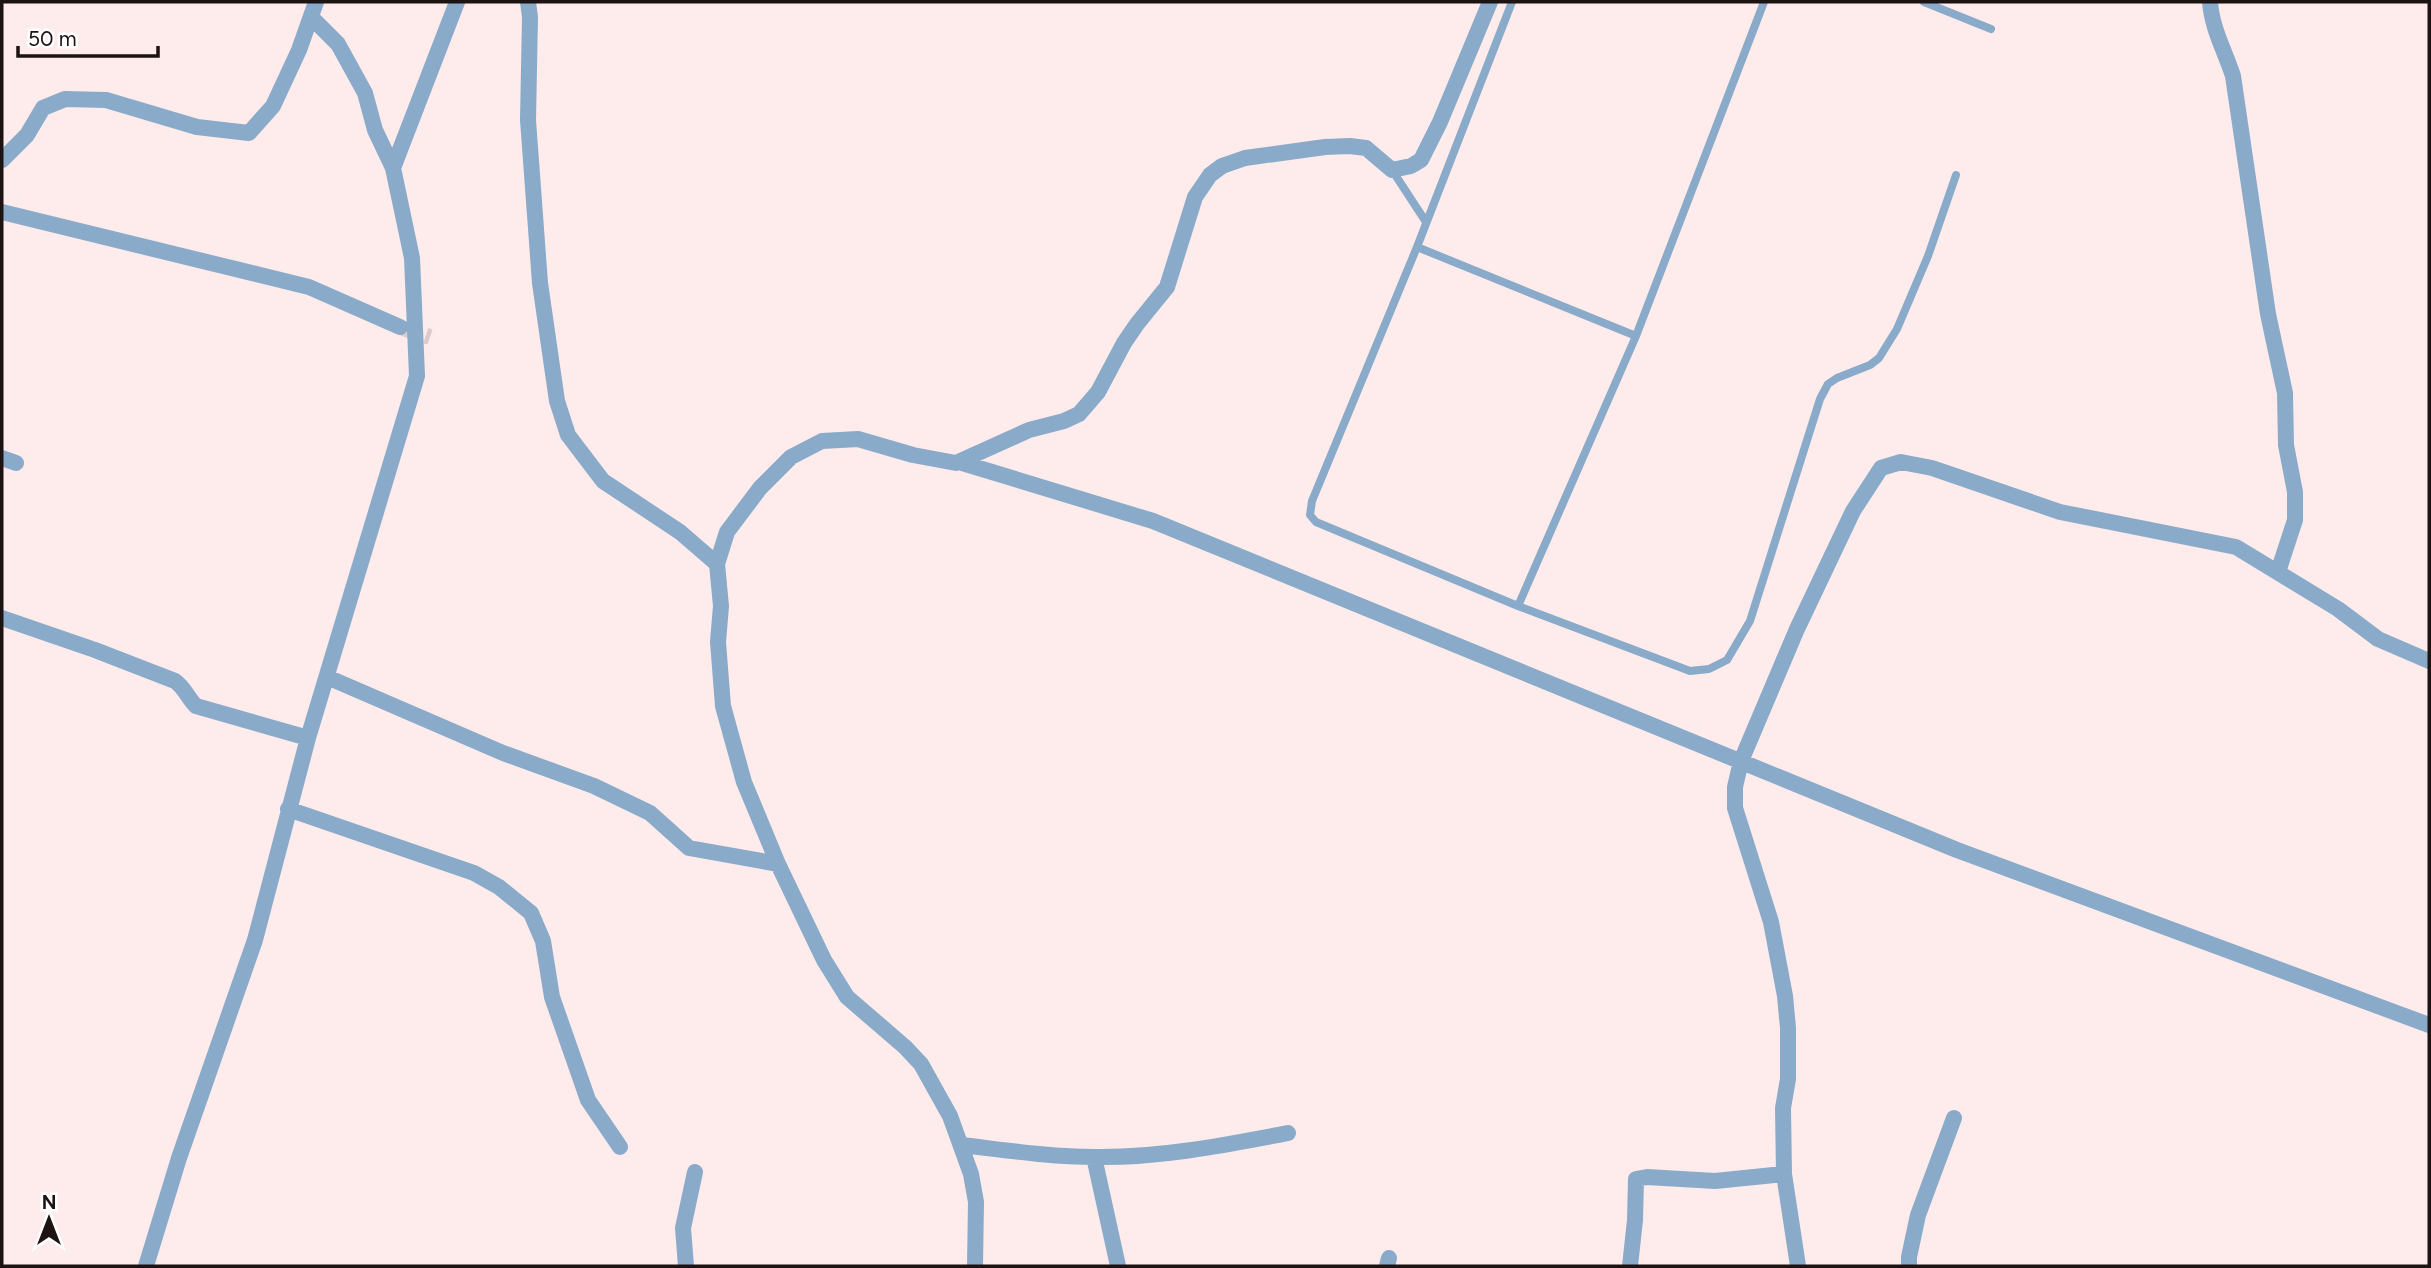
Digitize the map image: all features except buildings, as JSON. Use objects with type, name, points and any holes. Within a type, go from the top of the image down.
[{"type":"street","points":[[393,168],[457,2]]},
{"type":"street","points":[[528,2],[528,120],[540,284],[557,401],[568,435],[603,481],[680,532],[717,564]]},
{"type":"street","points":[[959,462],[1029,430],[1064,421],[1079,414],[1088,405],[1098,392],[1124,342],[1167,286],[1195,197],[1210,174],[1222,166],[1245,158],[1350,146],[1366,148],[1392,170],[1411,166],[1422,160],[1490,2]]},
{"type":"street","points":[[2210,2],[2217,39],[2227,56],[2233,76],[2268,314],[2285,393],[2286,445],[2295,492],[2295,520],[2278,572]]},
{"type":"street","points":[[146,1266],[179,1158],[255,940],[308,738],[417,376],[412,258],[393,168],[376,130],[365,93],[338,44],[313,9]]},
{"type":"street","points":[[2,160],[27,135],[43,108],[65,99],[106,100],[197,127],[249,133],[273,106],[299,50],[313,9]]},
{"type":"street","points":[[2,212],[309,288],[400,327]]},
{"type":"street","points":[[975,1266],[976,1202],[971,1174],[950,1116],[921,1064],[905,1046],[848,997],[824,960],[778,864],[744,782],[723,706],[718,642],[721,606],[717,564],[727,532],[760,488],[791,457],[822,441],[858,439],[913,455],[959,462],[1153,521],[1957,850],[2429,1026]]},
{"type":"street","points":[[1797,1266],[1784,1174],[1783,1108],[1787,1079],[1788,1028],[1785,996],[1771,922],[1735,808],[1735,787],[1741,761],[1797,629],[1853,511],[1881,468],[1901,462],[1932,468],[2060,512],[2223,544],[2246,552],[2339,609],[2378,639],[2429,661]]},
{"type":"street","points":[[2,618],[95,649],[175,681],[184,688],[188,698],[196,706],[308,738]]},
{"type":"street","points":[[327,677],[503,753],[594,786],[650,813],[689,848],[778,864]]},
{"type":"street","points":[[288,808],[474,873],[499,887],[531,914],[543,941],[552,997],[588,1100],[620,1147]]},
{"type":"street","points":[[1909,1266],[1918,1215],[1954,1118]]},
{"type":"street","points":[[961,1145],[1094,1157],[1219,1146],[1289,1133]]},
{"type":"street","points":[[1094,1157],[1118,1266]]},
{"type":"street","points":[[686,1266],[682,1228],[695,1172]]},
{"type":"street","points":[[1630,1266],[1636,1179],[1647,1177],[1715,1181],[1784,1174]]},
{"type":"lane","points":[[1512,2],[1417,247],[1312,501],[1310,515],[1316,522],[1518,606],[1690,671],[1709,669],[1727,660],[1750,621],[1820,399],[1828,384],[1870,365],[1879,358],[1891,339],[1928,256],[1956,175]]},
{"type":"lane","points":[[1518,606],[1636,336],[1764,2]]},
{"type":"lane","points":[[1924,2],[1992,29]]},
{"type":"lane","points":[[1392,170],[1426,222]]},
{"type":"lane","points":[[1417,247],[1636,336]]},
{"type":"tunnel","points":[[403,328],[430,337]]}]
